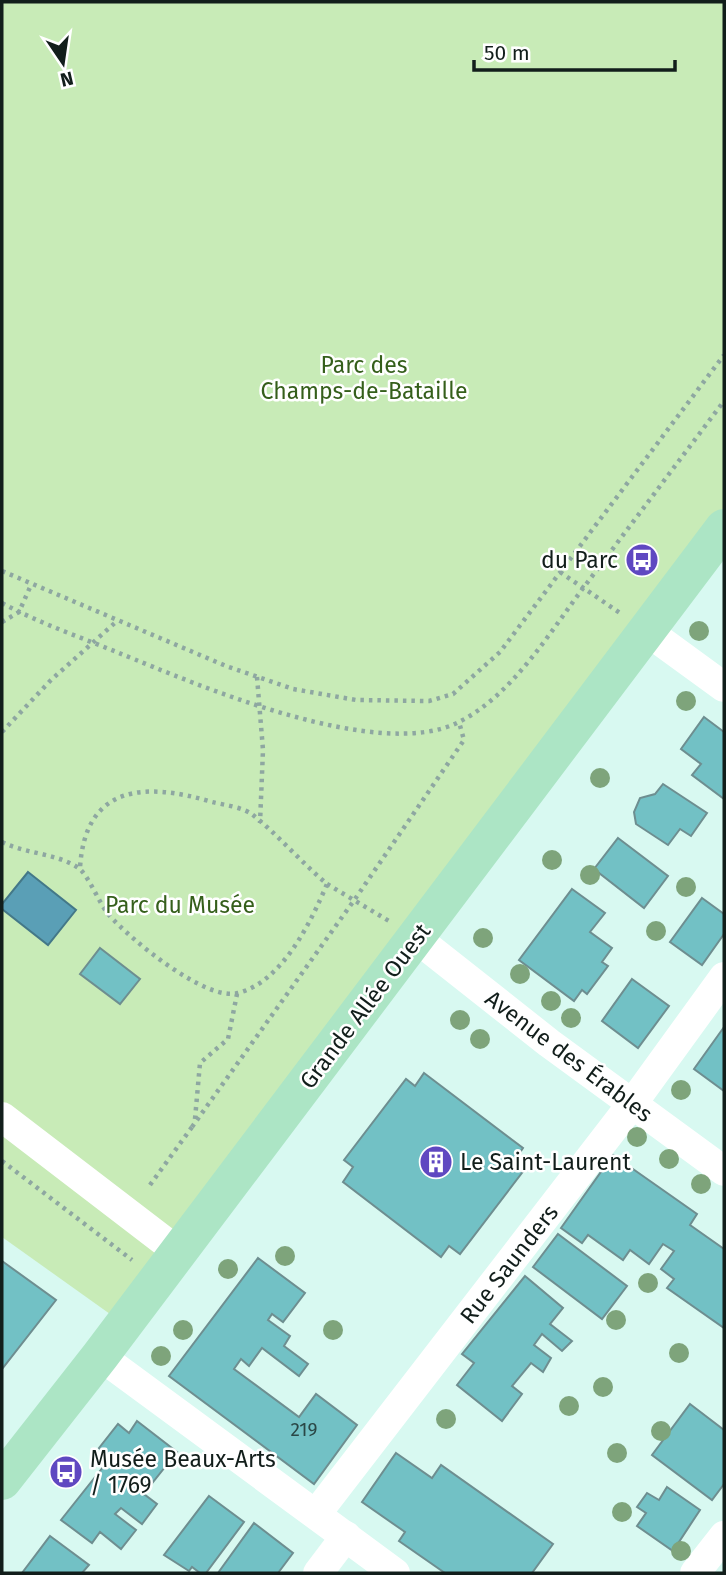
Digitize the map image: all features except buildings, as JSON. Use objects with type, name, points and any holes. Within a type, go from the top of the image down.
[{"type":"main road","name":"Grande Allée Ouest","points":[[2,1481],[416,939],[724,528]]},
{"type":"street","points":[[647,631],[724,687]]},
{"type":"street","name":"Avenue des Érables","points":[[416,939],[724,1171]]},
{"type":"street","name":"Rue Saunders","points":[[316,1514],[632,1104],[724,977]]},
{"type":"street","points":[[2,1117],[177,1251]]},
{"type":"street","points":[[100,1356],[395,1573]]},
{"type":"street","points":[[318,1573],[346,1536]]},
{"type":"street","points":[[695,1573],[724,1536]]},
{"type":"path","points":[[2,571],[117,621],[293,690],[356,700],[419,702],[453,694],[500,652],[724,355]]},
{"type":"path","points":[[2,603],[93,642],[258,706],[299,718],[394,732],[435,730],[459,722],[502,689],[531,656],[724,401]]},
{"type":"path","points":[[560,572],[647,631]]},
{"type":"path","points":[[2,622],[19,612],[31,585]]},
{"type":"path","points":[[2,732],[117,621]]},
{"type":"path","points":[[257,677],[263,750],[260,823]]},
{"type":"path","points":[[150,1185],[355,900],[464,740],[459,722]]},
{"type":"path","points":[[327,884],[303,930],[277,967],[261,982],[237,994],[204,987],[132,939],[101,905],[80,868],[82,839],[91,823],[106,806],[125,795],[151,789],[190,795],[251,813],[327,884],[416,939]]},
{"type":"path","points":[[2,842],[19,851],[62,859],[80,868]]},
{"type":"path","points":[[192,1127],[198,1113],[200,1063],[228,1039],[237,994]]},
{"type":"path","points":[[2,1161],[132,1260]]},
{"type":"green space","name":"Parc des Champs-de-Bataille","points":[[2,2],[724,2],[724,529],[124,1324],[2,1237]]},
{"type":"water","points":[[28,872],[76,910],[48,945],[2,909],[2,904]]},
{"type":"place","name":"du Parc","points":[[642,560]]},
{"type":"place","name":"Le Saint-Laurent","points":[[436,1162]]},
{"type":"place","name":"Musée Beaux-Arts / 1769","points":[[66,1472]]},
{"type":"park label","name":"Parc du Musée","points":[[180,905]]}]
